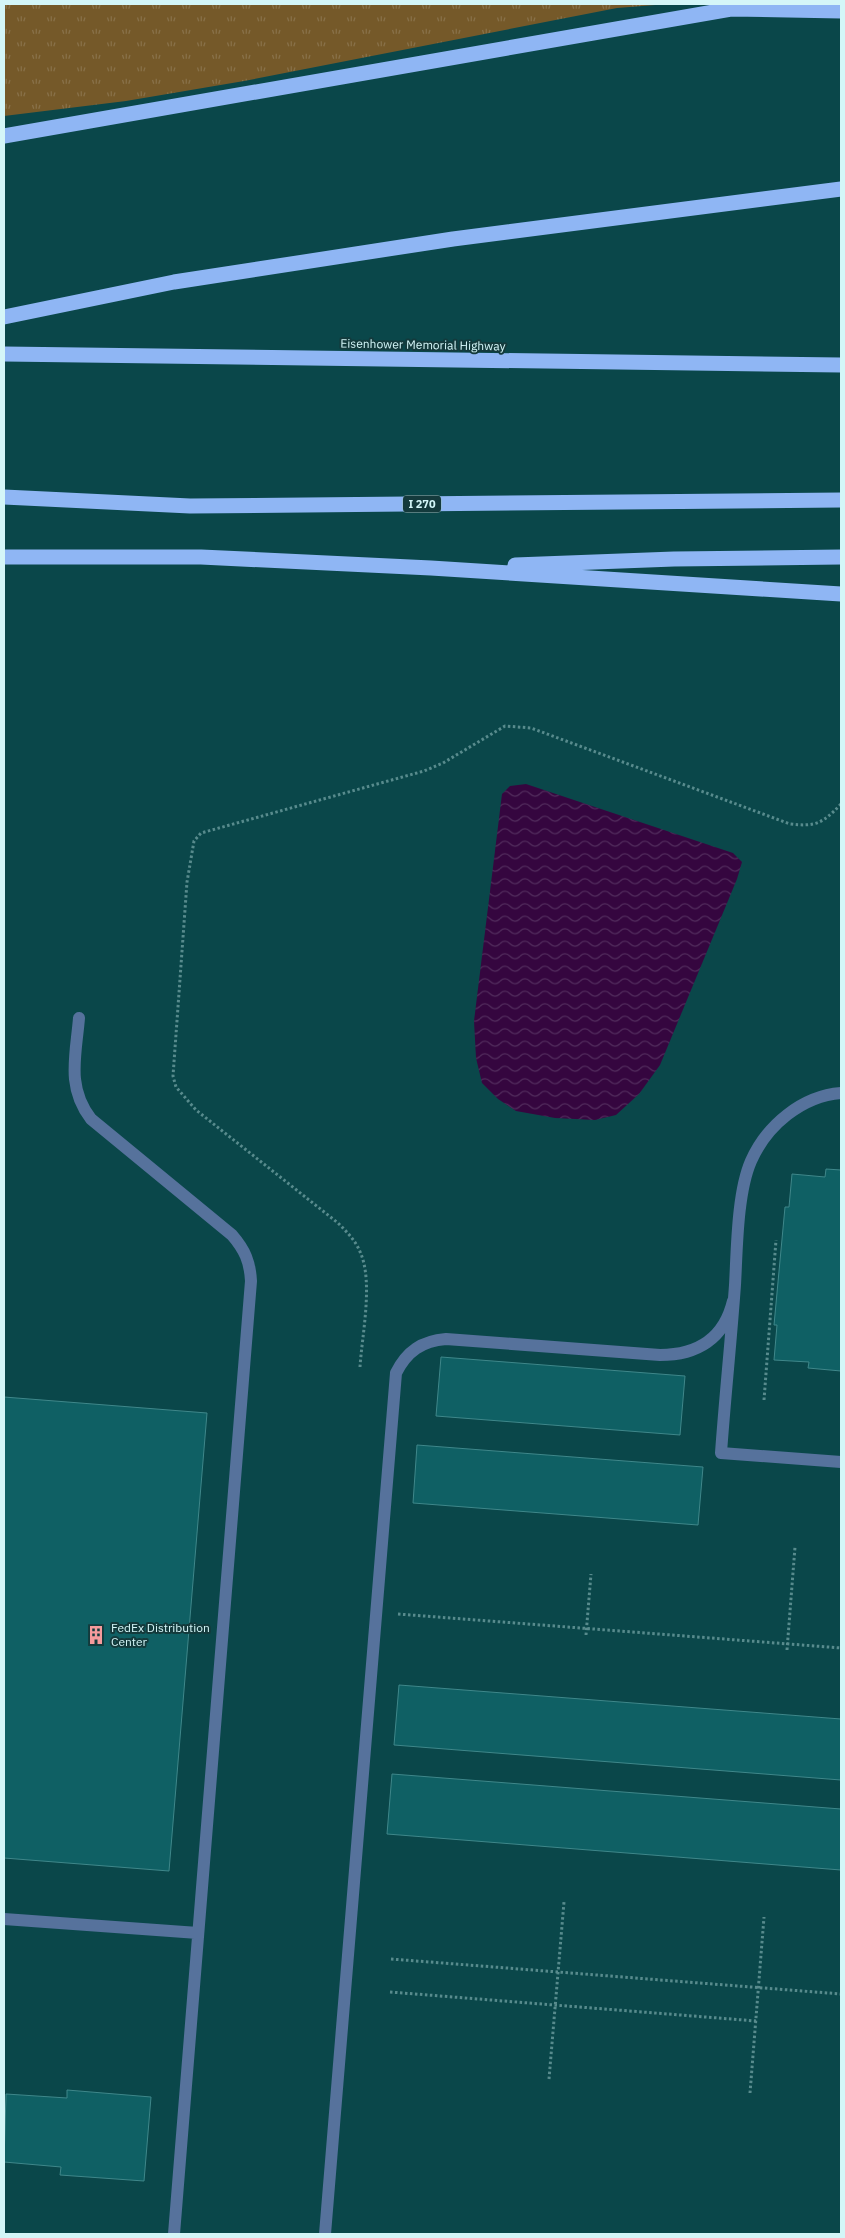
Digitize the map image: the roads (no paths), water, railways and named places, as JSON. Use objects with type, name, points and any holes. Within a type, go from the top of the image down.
[{"type":"highway","points":[[4,136],[731,9],[841,11]]},
{"type":"highway","points":[[4,317],[174,282],[453,239],[841,189]]},
{"type":"highway","name":"Eisenhower Memorial Highway","points":[[4,354],[841,365]]},
{"type":"highway","name":"I 270","points":[[4,497],[190,506],[841,500]]},
{"type":"highway","points":[[4,557],[201,557],[431,568],[841,594]]},
{"type":"highway","points":[[431,568],[674,558],[841,557]]},
{"type":"lane","points":[[79,1018],[74,1078],[75,1089],[84,1110],[91,1119],[232,1235],[247,1255],[250,1267],[251,1281],[174,2234]]},
{"type":"lane","points":[[841,1092],[828,1094],[808,1102],[789,1114],[772,1128],[760,1144],[750,1163],[742,1204],[721,1452],[841,1462]]},
{"type":"lane","points":[[325,2234],[395,1382],[400,1365],[412,1350],[429,1341],[446,1338],[660,1355],[684,1354],[696,1349],[716,1335],[730,1314],[734,1301]]},
{"type":"lane","points":[[4,1918],[198,1933]]},
{"type":"water","points":[[526,784],[733,853],[742,862],[737,879],[660,1065],[639,1094],[616,1115],[595,1120],[555,1118],[516,1111],[498,1099],[482,1083],[476,1058],[474,1021],[502,794],[510,786]]},
{"type":"place","name":"FedEx Distribution Center","points":[[96,1635]]}]
